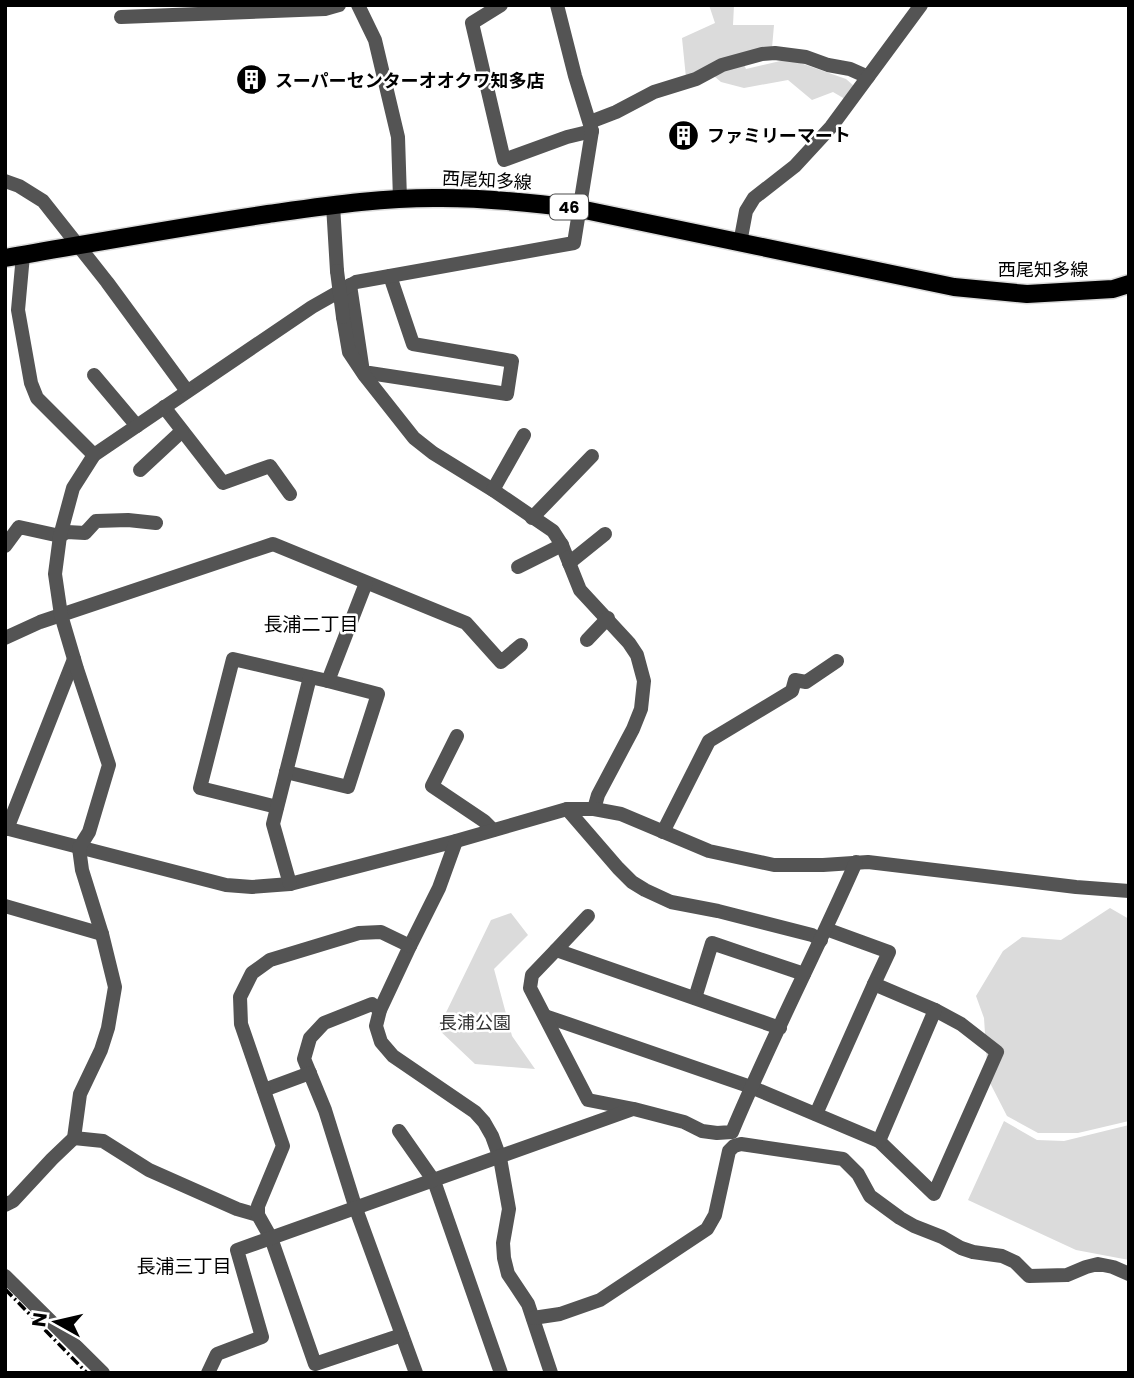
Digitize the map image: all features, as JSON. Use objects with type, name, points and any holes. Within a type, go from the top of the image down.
[{"type":"main road","name":"西尾知多線","points":[[14,256],[333,205],[442,198],[520,201],[580,209],[954,287],[1031,294],[1113,289],[1129,284]]},
{"type":"street","points":[[121,17],[312,10],[340,5]]},
{"type":"street","points":[[358,5],[375,40],[398,136],[400,199]]},
{"type":"street","points":[[501,5],[472,23],[504,160],[567,137],[654,92],[696,79],[722,65],[762,54],[806,57],[828,65],[850,68],[869,77]]},
{"type":"street","points":[[5,1205],[13,1201],[74,1138],[80,1094],[101,1050],[115,987],[82,870],[79,848],[89,832],[109,765],[61,615],[55,574],[60,536],[74,488],[94,455],[312,307],[356,282],[574,243],[591,126],[557,5]]},
{"type":"street","points":[[740,243],[746,211],[754,198],[780,178],[831,127],[921,5]]},
{"type":"street","points":[[5,181],[43,201],[187,391]]},
{"type":"street","points":[[333,205],[337,271],[349,352],[414,438],[553,531],[562,545],[580,590],[608,618],[637,655],[644,681],[641,709],[598,795],[594,809]]},
{"type":"street","points":[[14,256],[18,310],[30,383],[37,398],[94,455]]},
{"type":"street","points":[[363,372],[507,394],[512,361],[413,344],[390,276]]},
{"type":"street","points":[[350,285],[363,372]]},
{"type":"street","points":[[94,375],[137,426]]},
{"type":"street","points":[[164,407],[223,483],[270,466],[290,494]]},
{"type":"street","points":[[140,470],[182,431]]},
{"type":"street","points":[[493,490],[524,435]]},
{"type":"street","points":[[532,518],[592,456]]},
{"type":"street","points":[[5,546],[19,527],[60,536],[67,532],[85,533],[96,521],[156,523]]},
{"type":"street","points":[[569,563],[605,534]]},
{"type":"street","points":[[5,638],[40,622],[274,544],[466,623],[501,662],[521,645]]},
{"type":"street","points":[[518,567],[562,545]]},
{"type":"street","points":[[328,681],[366,583]]},
{"type":"street","points":[[587,640],[608,618]]},
{"type":"street","points":[[74,659],[6,829],[226,885],[253,887],[290,884],[568,809],[594,809],[621,814],[709,850],[774,865],[868,862],[1129,891]]},
{"type":"street","points":[[277,807],[200,788],[233,659],[378,694],[348,787],[286,772]]},
{"type":"street","points":[[663,832],[709,741],[792,691],[795,680],[806,682],[837,661]]},
{"type":"street","points":[[290,884],[273,824],[310,677]]},
{"type":"street","points":[[457,736],[432,786],[493,830]]},
{"type":"street","points":[[568,809],[632,882],[671,902],[718,911],[812,936],[824,934],[889,952],[816,1114]]},
{"type":"street","points":[[456,841],[439,888],[380,1010],[376,1026],[381,1042],[393,1056],[475,1112],[492,1136],[500,1158],[509,1209],[503,1243],[504,1258],[508,1274],[528,1304],[551,1373]]},
{"type":"street","points":[[588,916],[532,975],[530,988],[588,1100],[684,1122],[702,1131],[732,1132],[856,862]]},
{"type":"street","points":[[5,906],[102,934]]},
{"type":"street","points":[[402,1335],[315,1364],[271,1238],[258,1215],[258,1206],[283,1146],[241,1024],[240,997],[252,973],[270,960],[359,933],[381,932],[410,946]]},
{"type":"street","points":[[695,998],[712,943],[804,974]]},
{"type":"street","points":[[556,950],[779,1028]]},
{"type":"street","points":[[545,1016],[751,1087],[879,1141],[934,1194],[997,1052],[961,1024],[874,984]]},
{"type":"street","points":[[380,1010],[372,1004],[324,1023],[310,1038],[304,1059],[325,1110],[356,1209],[416,1373]]},
{"type":"street","points":[[879,1141],[935,1010]]},
{"type":"street","points":[[264,1090],[310,1073]]},
{"type":"street","points":[[208,1373],[217,1354],[262,1338],[237,1250],[634,1109]]},
{"type":"street","points":[[399,1131],[434,1181],[501,1373]]},
{"type":"street","points":[[74,1138],[103,1141],[149,1170],[237,1209],[258,1215]]},
{"type":"street","points":[[533,1318],[560,1314],[600,1300],[707,1229],[715,1215],[729,1151],[741,1144],[842,1159],[858,1174],[870,1196],[900,1218],[961,1248],[1002,1256],[1030,1276],[1067,1275],[1098,1264],[1129,1274]]},
{"type":"street","points":[[5,1276],[103,1373]]},
{"type":"green space","points":[[709,5],[734,5],[733,25],[774,25],[772,48],[741,58],[746,69],[789,59],[846,79],[854,86],[845,99],[833,92],[812,100],[788,80],[744,88],[721,82],[707,70],[686,78],[682,38],[715,23]]},
{"type":"green space","points":[[1110,908],[1129,919],[1129,1121],[1078,1133],[1038,1133],[1007,1116],[988,1079],[984,1018],[976,996],[1003,951],[1022,937],[1061,940]]},
{"type":"green space","name":"長浦公園","points":[[511,913],[528,935],[494,969],[512,1036],[535,1069],[475,1064],[438,1029],[491,920]]},
{"type":"green space","points":[[1004,1121],[1037,1140],[1064,1141],[1129,1125],[1129,1260],[1076,1250],[968,1200]]},
{"type":"railway","points":[[5,1289],[87,1373]]},
{"type":"place","name":"スーパーセンターオオクワ知多店","points":[[252,80]]},
{"type":"place","name":"ファミリーマート","points":[[684,135]]},
{"type":"district","name":"長浦二丁目","points":[[311,624]]},
{"type":"district","name":"長浦三丁目","points":[[184,1266]]}]
